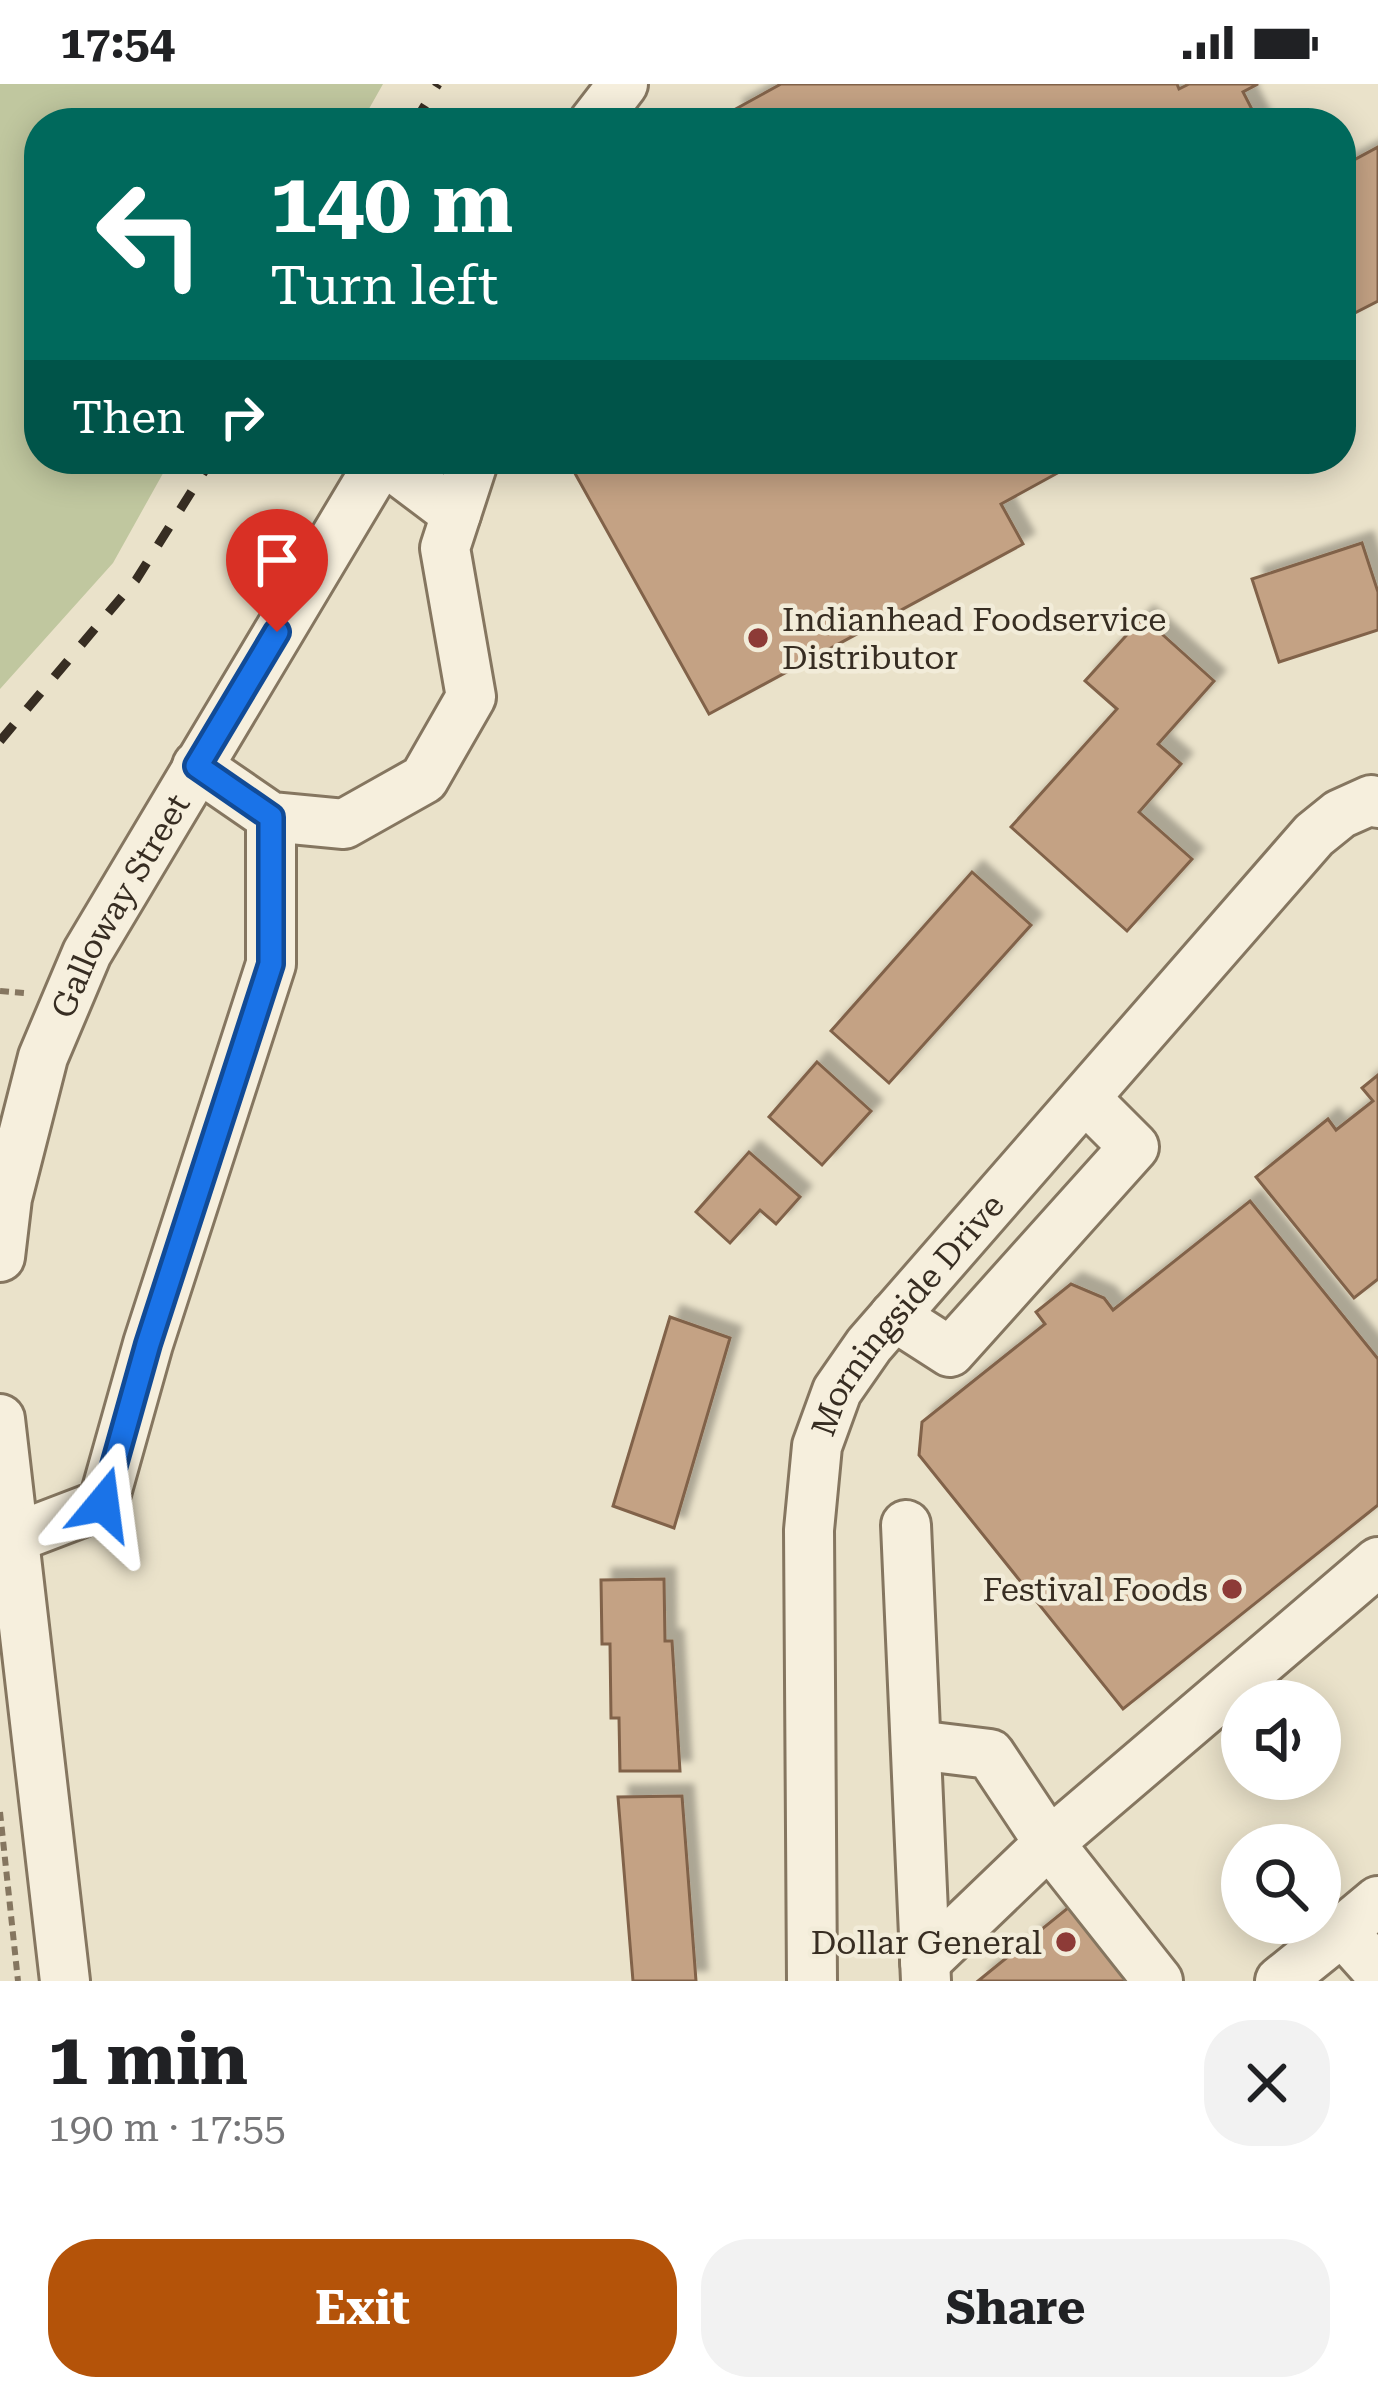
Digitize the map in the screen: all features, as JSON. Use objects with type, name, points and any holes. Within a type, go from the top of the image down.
[{"type":"street","name":"Galloway Street","points":[[0,1257],[7,1198],[43,1057],[86,953],[374,474]]},
{"type":"street","points":[[403,474],[456,514]]},
{"type":"street","points":[[197,766],[271,817],[344,824],[424,779],[471,697],[445,548],[469,474]]},
{"type":"street","name":"Morningside Drive","points":[[812,1981],[809,1530],[817,1446],[837,1391],[895,1316],[1314,835],[1340,814],[1374,802]]},
{"type":"street","points":[[14,1538],[103,1504],[148,1344],[271,964],[271,817]]},
{"type":"street","points":[[895,1316],[950,1352],[1134,1147],[1085,1098]]},
{"type":"street","points":[[0,1419],[65,1981]]},
{"type":"street","points":[[906,1525],[926,1971]]},
{"type":"street","points":[[926,1971],[1049,1843],[1378,1562]]},
{"type":"street","points":[[916,1745],[990,1754],[1049,1843],[1158,1981]]},
{"type":"street","points":[[1280,1981],[1360,1916],[1378,1971]]},
{"type":"path","points":[[0,991],[24,993]]},
{"type":"path","points":[[0,1813],[18,1981]]},
{"type":"green space","points":[[0,84],[383,84],[369,108],[24,108],[24,474],[163,474],[113,563],[0,689]]},
{"type":"building","points":[[781,84],[1177,84],[1179,89],[1189,84],[1258,84],[1243,92],[1251,108],[737,108]]},
{"type":"building","points":[[1378,147],[1378,301],[1356,312],[1356,159]]},
{"type":"building","name":"Indianhead Foodservice Distributor","points":[[575,474],[1056,474],[1001,504],[1023,544],[709,714]]},
{"type":"building","points":[[1362,543],[1378,592],[1378,630],[1279,662],[1252,579]]},
{"type":"building","points":[[1143,617],[1214,681],[1158,744],[1181,764],[1139,812],[1192,859],[1127,931],[1011,827],[1117,709],[1085,681]]},
{"type":"building","points":[[972,872],[1031,925],[889,1083],[831,1031]]},
{"type":"building","points":[[817,1062],[871,1111],[822,1165],[769,1117]]},
{"type":"building","points":[[1378,1075],[1378,1279],[1354,1298],[1256,1177],[1328,1119],[1336,1130],[1373,1101],[1362,1088]]},
{"type":"building","points":[[749,1152],[800,1197],[776,1224],[760,1210],[730,1243],[696,1212]]},
{"type":"building","points":[[1250,1201],[1378,1359],[1378,1505],[1123,1709],[919,1455],[922,1422],[1045,1324],[1036,1312],[1071,1284],[1104,1298],[1113,1310]]},
{"type":"building","points":[[670,1317],[730,1338],[674,1528],[613,1506]]},
{"type":"building","points":[[664,1579],[665,1641],[672,1641],[680,1771],[620,1771],[619,1718],[611,1718],[610,1644],[602,1644],[601,1580]]},
{"type":"building","points":[[682,1796],[696,1981],[633,1981],[618,1797]]},
{"type":"building","name":"Dollar General","points":[[1074,1903],[1137,1981],[978,1981]]},
{"type":"railway","points":[[423,108],[438,84]]},
{"type":"railway","points":[[0,741],[136,580],[203,474]]},
{"type":"place","name":"Indianhead Foodservice Distributor","points":[[758,638]]},
{"type":"place","name":"Festival Foods","points":[[1232,1589]]},
{"type":"place","name":"Dollar General","points":[[1066,1942]]},
{"type":"route","points":[[103,1504],[148,1344],[271,964],[271,817],[197,766],[277,632]]}]
